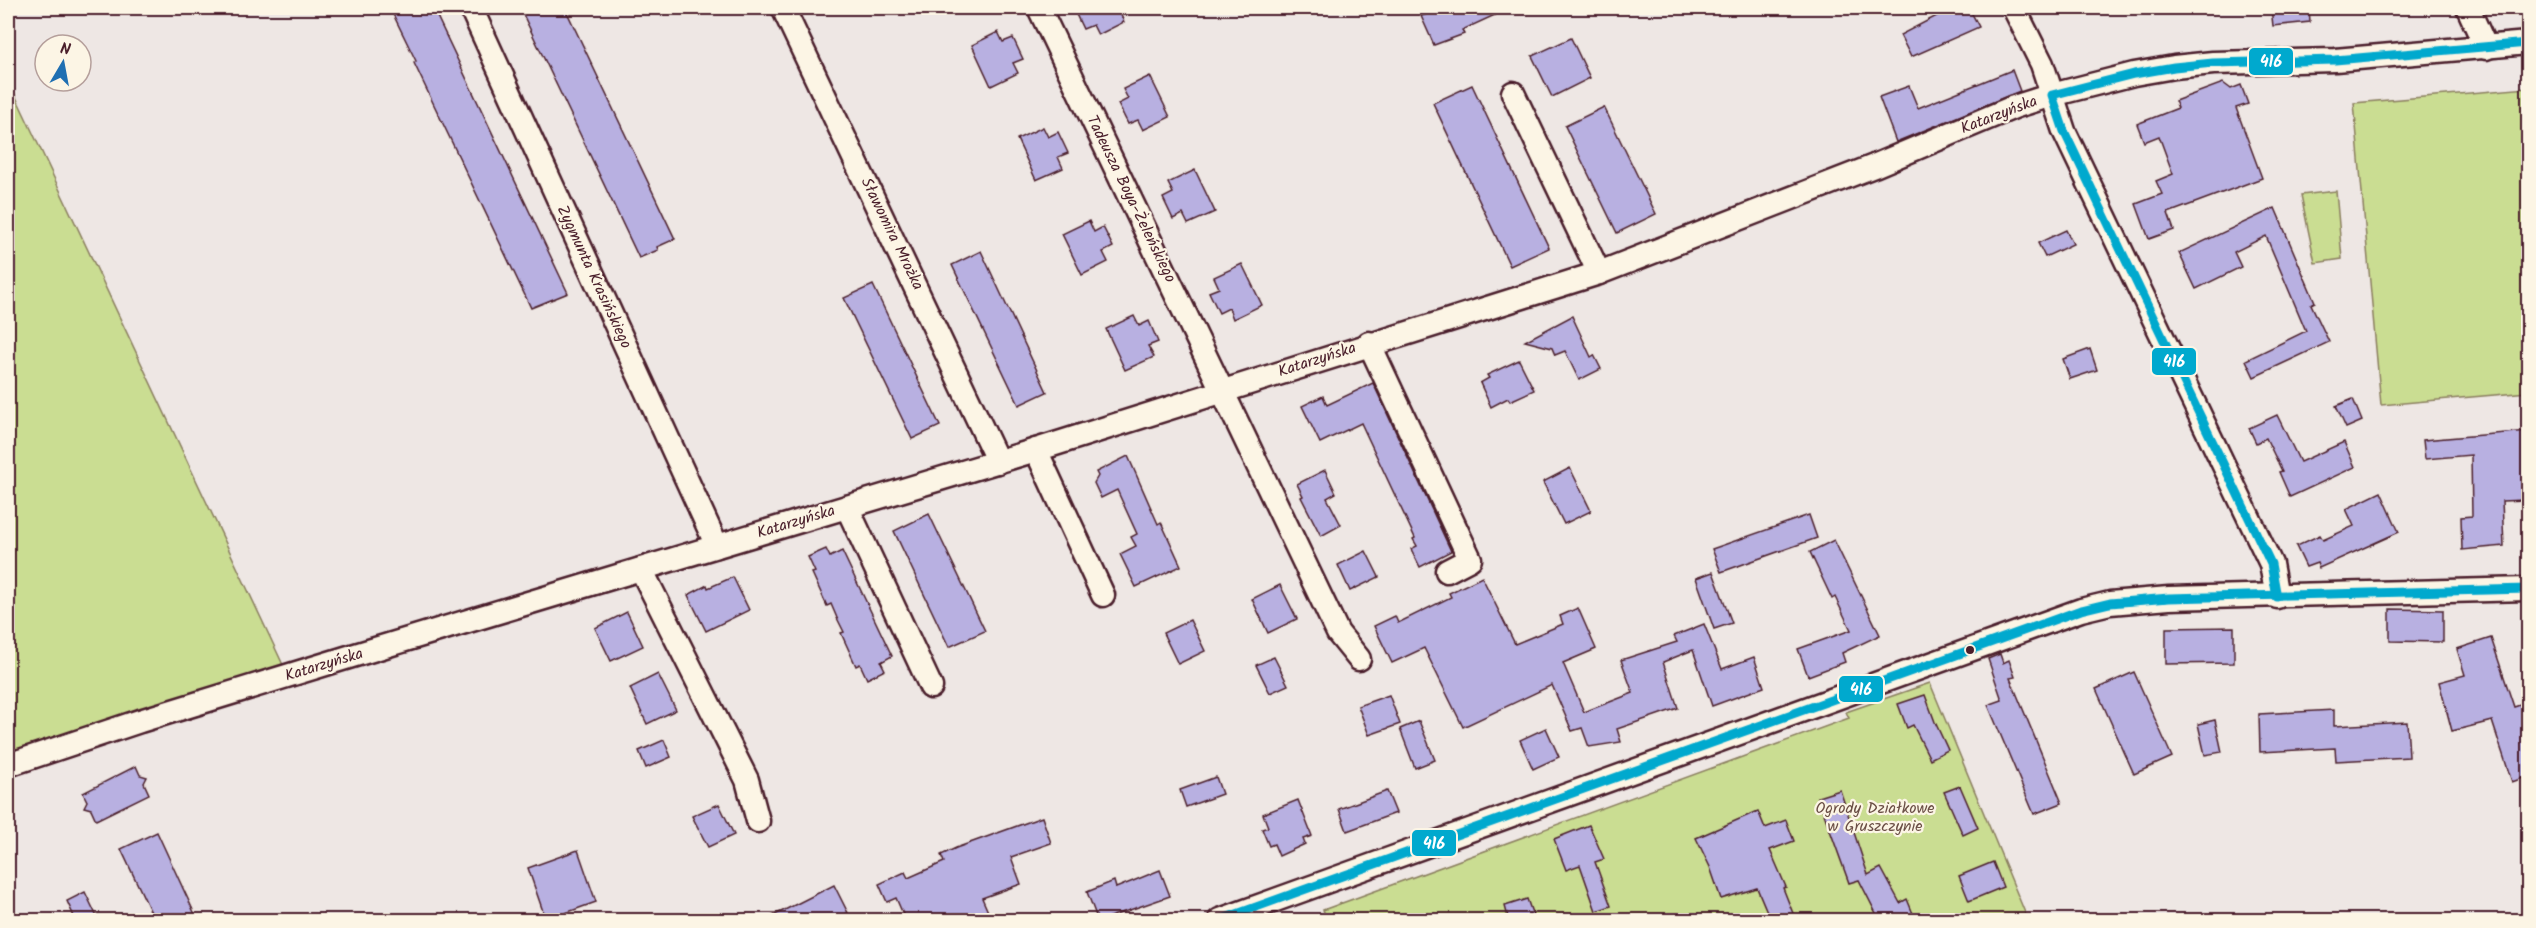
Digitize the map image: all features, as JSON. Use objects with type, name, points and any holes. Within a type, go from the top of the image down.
[{"type":"street","name":"Zygmunta Krasińskiego","points":[[471,8],[717,546]]},
{"type":"street","name":"Sławomira Mrożka","points":[[783,8],[998,462]]},
{"type":"street","name":"Tadeusza Boya-Żeleńskiego","points":[[1039,8],[1224,390],[1338,633],[1359,659]]},
{"type":"street","points":[[2014,8],[2042,64],[2064,131],[2271,564],[2277,597]]},
{"type":"street","points":[[2468,8],[2486,48]]},
{"type":"street","name":"Katarzyńska","points":[[8,765],[174,711],[998,462],[1599,273],[1874,166],[2014,107],[2052,95],[2134,74],[2174,67],[2213,63],[2335,60],[2529,43]]},
{"type":"street","points":[[1513,93],[1599,273]]},
{"type":"street","points":[[1369,344],[1470,559],[1447,571]]},
{"type":"street","points":[[1036,450],[1103,595]]},
{"type":"street","name":"Katarzyńska","points":[[847,507],[931,687]]},
{"type":"street","points":[[641,570],[747,780],[758,821]]},
{"type":"street","points":[[1221,921],[2082,610],[2110,603],[2137,601],[2529,589]]},
{"type":"green space","points":[[8,80],[284,667],[8,755]]},
{"type":"green space","points":[[2528,88],[2528,392],[2381,405],[2354,103]]},
{"type":"green space","points":[[2336,191],[2342,259],[2315,263],[2301,195]]},
{"type":"green space","name":"Ogrody Działkowe w Gruszczynie","points":[[1930,683],[2028,920],[1328,920],[1323,910],[1849,718],[1846,712]]},
{"type":"building","points":[[390,8],[433,8],[568,293],[531,308]]},
{"type":"building","points":[[520,8],[565,8],[675,239],[657,247],[658,250],[639,258]]},
{"type":"building","points":[[1073,8],[1132,8],[1120,13],[1124,22],[1098,35],[1093,25],[1083,29]]},
{"type":"building","points":[[1447,8],[1510,8],[1462,30],[1464,34],[1434,45],[1421,16]]},
{"type":"building","points":[[1952,8],[1969,8],[1979,27],[1911,57],[1900,35]]},
{"type":"building","points":[[2271,8],[2309,8],[2310,22],[2273,26]]},
{"type":"building","points":[[998,32],[1003,42],[1013,38],[1023,59],[1013,63],[1018,73],[991,86],[972,45]]},
{"type":"building","points":[[1571,38],[1590,78],[1552,97],[1532,56]]},
{"type":"building","points":[[2012,70],[2020,91],[1896,142],[1879,97],[1909,86],[1918,108]]},
{"type":"building","points":[[1150,76],[1170,117],[1143,130],[1138,120],[1128,124],[1118,104],[1128,99],[1123,89]]},
{"type":"building","points":[[2223,83],[2231,89],[2241,85],[2248,104],[2236,108],[2262,178],[2168,213],[2174,230],[2149,239],[2136,204],[2162,194],[2156,181],[2173,174],[2159,136],[2144,142],[2137,124],[2178,108],[2175,101]]},
{"type":"building","points":[[1472,85],[1549,248],[1510,266],[1433,103]]},
{"type":"building","points":[[1604,107],[1656,214],[1617,233],[1565,126]]},
{"type":"building","points":[[1043,127],[1048,137],[1058,132],[1068,153],[1058,157],[1063,168],[1036,180],[1017,139]]},
{"type":"building","points":[[1195,170],[1215,212],[1188,224],[1183,214],[1173,219],[1163,198],[1173,193],[1168,183]]},
{"type":"building","points":[[2275,208],[2315,302],[2311,304],[2329,342],[2254,377],[2246,360],[2306,331],[2266,236],[2234,252],[2241,267],[2196,289],[2179,253]]},
{"type":"building","points":[[1089,221],[1094,232],[1103,227],[1113,247],[1103,252],[1108,262],[1082,275],[1062,234]]},
{"type":"building","points":[[2066,230],[2073,244],[2045,257],[2038,243]]},
{"type":"building","points":[[981,251],[1047,392],[1019,405],[952,265]]},
{"type":"building","points":[[1242,264],[1262,305],[1233,319],[1229,308],[1219,313],[1209,292],[1219,288],[1214,277]]},
{"type":"building","points":[[873,285],[940,426],[912,439],[844,298]]},
{"type":"building","points":[[1134,316],[1139,326],[1149,321],[1158,342],[1148,346],[1154,357],[1125,370],[1106,329]]},
{"type":"building","points":[[1572,316],[1591,357],[1594,355],[1601,369],[1579,380],[1565,351],[1555,355],[1552,348],[1525,341]]},
{"type":"building","points":[[2090,349],[2097,370],[2070,379],[2063,359]]},
{"type":"building","points":[[1519,360],[1534,390],[1510,401],[1508,398],[1491,407],[1480,383],[1489,378],[1487,375]]},
{"type":"building","points":[[1373,383],[1451,551],[1420,567],[1411,549],[1417,546],[1413,539],[1415,538],[1361,423],[1320,443],[1302,406],[1323,396],[1327,405]]},
{"type":"building","points":[[2353,399],[2362,421],[2346,428],[2336,406]]},
{"type":"building","points":[[2277,415],[2300,462],[2344,442],[2355,467],[2290,497],[2279,472],[2282,471],[2266,438],[2256,443],[2249,428]]},
{"type":"building","points":[[2529,431],[2529,468],[2524,468],[2525,500],[2502,501],[2504,546],[2462,550],[2461,517],[2472,516],[2471,455],[2425,459],[2423,440]]},
{"type":"building","points":[[1128,456],[1158,524],[1161,522],[1181,566],[1136,587],[1120,554],[1136,546],[1131,537],[1137,534],[1117,490],[1101,498],[1094,483],[1098,476],[1096,472]]},
{"type":"building","points":[[1570,468],[1591,511],[1564,524],[1543,482]]},
{"type":"building","points":[[1325,470],[1336,493],[1327,498],[1341,525],[1321,536],[1301,497],[1303,496],[1297,484]]},
{"type":"building","points":[[2381,492],[2399,532],[2319,568],[2317,563],[2306,567],[2296,546],[2320,535],[2323,540],[2354,526],[2346,509]]},
{"type":"building","points":[[929,514],[985,631],[949,647],[894,531]]},
{"type":"building","points":[[1809,515],[1817,538],[1721,572],[1712,549]]},
{"type":"building","points":[[1834,540],[1880,635],[1842,653],[1845,662],[1808,676],[1798,649],[1851,630],[1835,597],[1832,599],[1810,552]]},
{"type":"building","points":[[826,549],[830,557],[842,551],[892,656],[881,662],[885,670],[867,679],[860,664],[856,666],[831,604],[827,606],[812,573],[815,572],[808,557]]},
{"type":"building","points":[[1366,551],[1379,577],[1350,591],[1338,565]]},
{"type":"building","points":[[1713,572],[1732,623],[1714,629],[1696,578]]},
{"type":"building","points":[[733,577],[749,610],[706,631],[688,595],[707,585],[708,588]]},
{"type":"building","points":[[1482,577],[1515,644],[1563,624],[1560,616],[1578,608],[1596,649],[1563,663],[1584,712],[1633,693],[1621,660],[1677,642],[1674,636],[1704,624],[1722,669],[1754,657],[1764,687],[1712,706],[1693,650],[1663,662],[1678,708],[1617,729],[1621,742],[1589,747],[1582,728],[1572,731],[1552,685],[1463,727],[1424,648],[1392,663],[1374,626],[1395,616],[1398,623],[1451,597],[1449,593]]},
{"type":"building","points":[[1280,585],[1297,619],[1268,633],[1252,599]]},
{"type":"building","points":[[2390,609],[2443,610],[2443,642],[2390,641]]},
{"type":"building","points":[[627,612],[643,646],[611,661],[595,628]]},
{"type":"building","points":[[1190,620],[1205,651],[1178,664],[1163,633]]},
{"type":"building","points":[[2234,627],[2234,663],[2166,664],[2166,628]]},
{"type":"building","points":[[2491,638],[2514,707],[2529,702],[2529,776],[2512,782],[2492,721],[2452,731],[2439,682],[2465,675],[2457,649]]},
{"type":"building","points":[[2000,654],[2003,663],[2009,660],[2015,677],[2010,678],[2062,803],[2034,814],[1988,705],[2002,700],[1988,659]]},
{"type":"building","points":[[1274,657],[1288,685],[1270,693],[1256,665]]},
{"type":"building","points":[[2134,672],[2172,757],[2134,774],[2096,689]]},
{"type":"building","points":[[658,674],[676,710],[647,724],[630,688]]},
{"type":"building","points":[[1389,695],[1400,724],[1369,735],[1358,706]]},
{"type":"building","points":[[1925,695],[1948,750],[1930,759],[1913,725],[1907,728],[1898,704]]},
{"type":"building","points":[[2334,710],[2334,726],[2407,722],[2409,757],[2336,761],[2335,748],[2260,752],[2259,714]]},
{"type":"building","points":[[2215,720],[2222,752],[2205,755],[2198,724]]},
{"type":"building","points":[[1419,721],[1435,760],[1415,768],[1400,729]]},
{"type":"building","points":[[1546,728],[1559,757],[1533,769],[1520,740]]},
{"type":"building","points":[[664,740],[671,757],[646,768],[639,751]]},
{"type":"building","points":[[136,766],[140,775],[147,777],[144,783],[149,794],[96,820],[91,809],[84,807],[87,801],[83,793]]},
{"type":"building","points":[[1216,777],[1222,794],[1186,807],[1180,790]]},
{"type":"building","points":[[1960,786],[1978,828],[1963,835],[1944,792]]},
{"type":"building","points":[[1840,790],[1868,875],[1881,868],[1900,903],[1907,899],[1916,921],[1880,921],[1859,880],[1849,883],[1818,797]]},
{"type":"building","points":[[1387,791],[1396,813],[1347,831],[1339,809]]},
{"type":"building","points":[[1298,800],[1312,836],[1303,839],[1305,844],[1279,856],[1274,844],[1269,846],[1262,829],[1268,827],[1263,814]]},
{"type":"building","points":[[719,804],[734,835],[708,847],[692,816]]},
{"type":"building","points":[[1758,811],[1765,828],[1786,820],[1794,841],[1770,850],[1786,887],[1783,888],[1796,921],[1771,921],[1757,888],[1721,899],[1710,867],[1696,838]]},
{"type":"building","points":[[1042,817],[1051,843],[1011,857],[1021,884],[982,898],[992,921],[906,921],[896,898],[887,902],[879,884],[905,872],[908,878],[944,862],[941,855],[956,848]]},
{"type":"building","points":[[1589,825],[1604,859],[1595,862],[1611,906],[1596,911],[1580,865],[1566,870],[1554,839]]},
{"type":"building","points":[[157,832],[198,921],[155,921],[121,849]]},
{"type":"building","points":[[578,850],[596,902],[546,920],[528,868]]},
{"type":"building","points":[[1993,862],[2003,887],[1969,901],[1959,876]]},
{"type":"building","points":[[1160,870],[1170,896],[1098,921],[1087,892],[1114,881],[1116,888]]},
{"type":"building","points":[[834,885],[848,913],[833,921],[763,921]]},
{"type":"building","points":[[85,892],[99,921],[76,921],[67,901]]},
{"type":"building","points":[[1527,899],[1535,921],[1509,921],[1505,906]]},
{"type":"transit line","name":"416","points":[[2277,597],[2271,564],[2064,131],[2052,95],[2134,74],[2174,67],[2213,63],[2335,60],[2528,43]]},
{"type":"transit line","name":"416","points":[[1220,920],[2081,610],[2110,603],[2169,598],[2528,589]]}]
